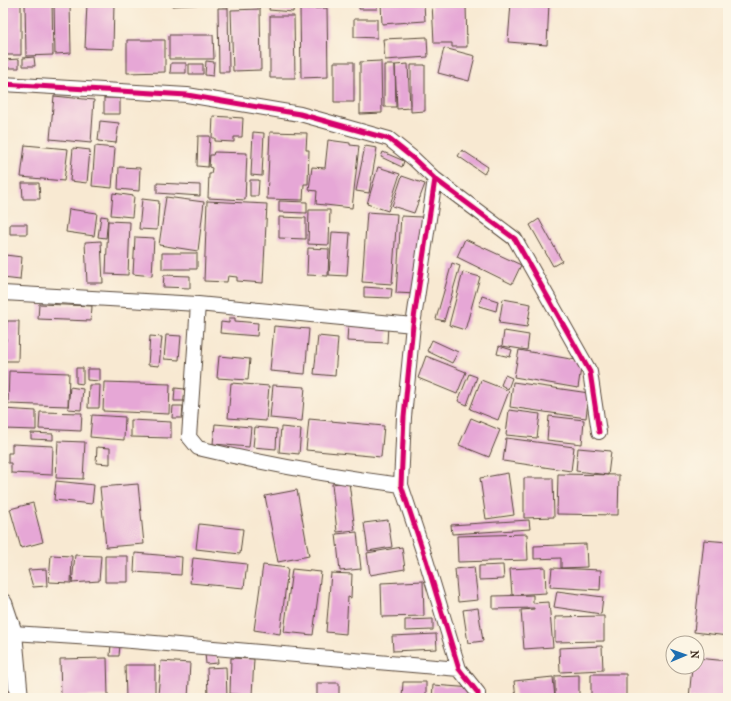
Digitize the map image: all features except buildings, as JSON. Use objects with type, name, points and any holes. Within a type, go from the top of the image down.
[{"type":"street","points":[[3,84],[187,95],[300,114],[389,139],[414,159],[435,179],[515,239],[590,372],[599,432]]},
{"type":"street","points":[[435,179],[413,325],[404,417],[401,485],[426,560],[459,669],[478,693],[478,698]]},
{"type":"street","points":[[3,293],[198,304],[413,325]]},
{"type":"street","points":[[198,304],[189,437],[198,448],[257,462],[353,479],[401,485]]},
{"type":"street","points":[[3,603],[13,634],[19,698]]},
{"type":"street","points":[[13,634],[116,640],[459,669]]},
{"type":"cycle path","points":[[3,84],[187,95],[300,114],[389,139],[414,159],[435,179],[515,239],[590,372],[599,432]]},
{"type":"cycle path","points":[[435,179],[413,325],[404,417],[401,485],[426,560],[459,669],[478,693],[478,698]]}]
